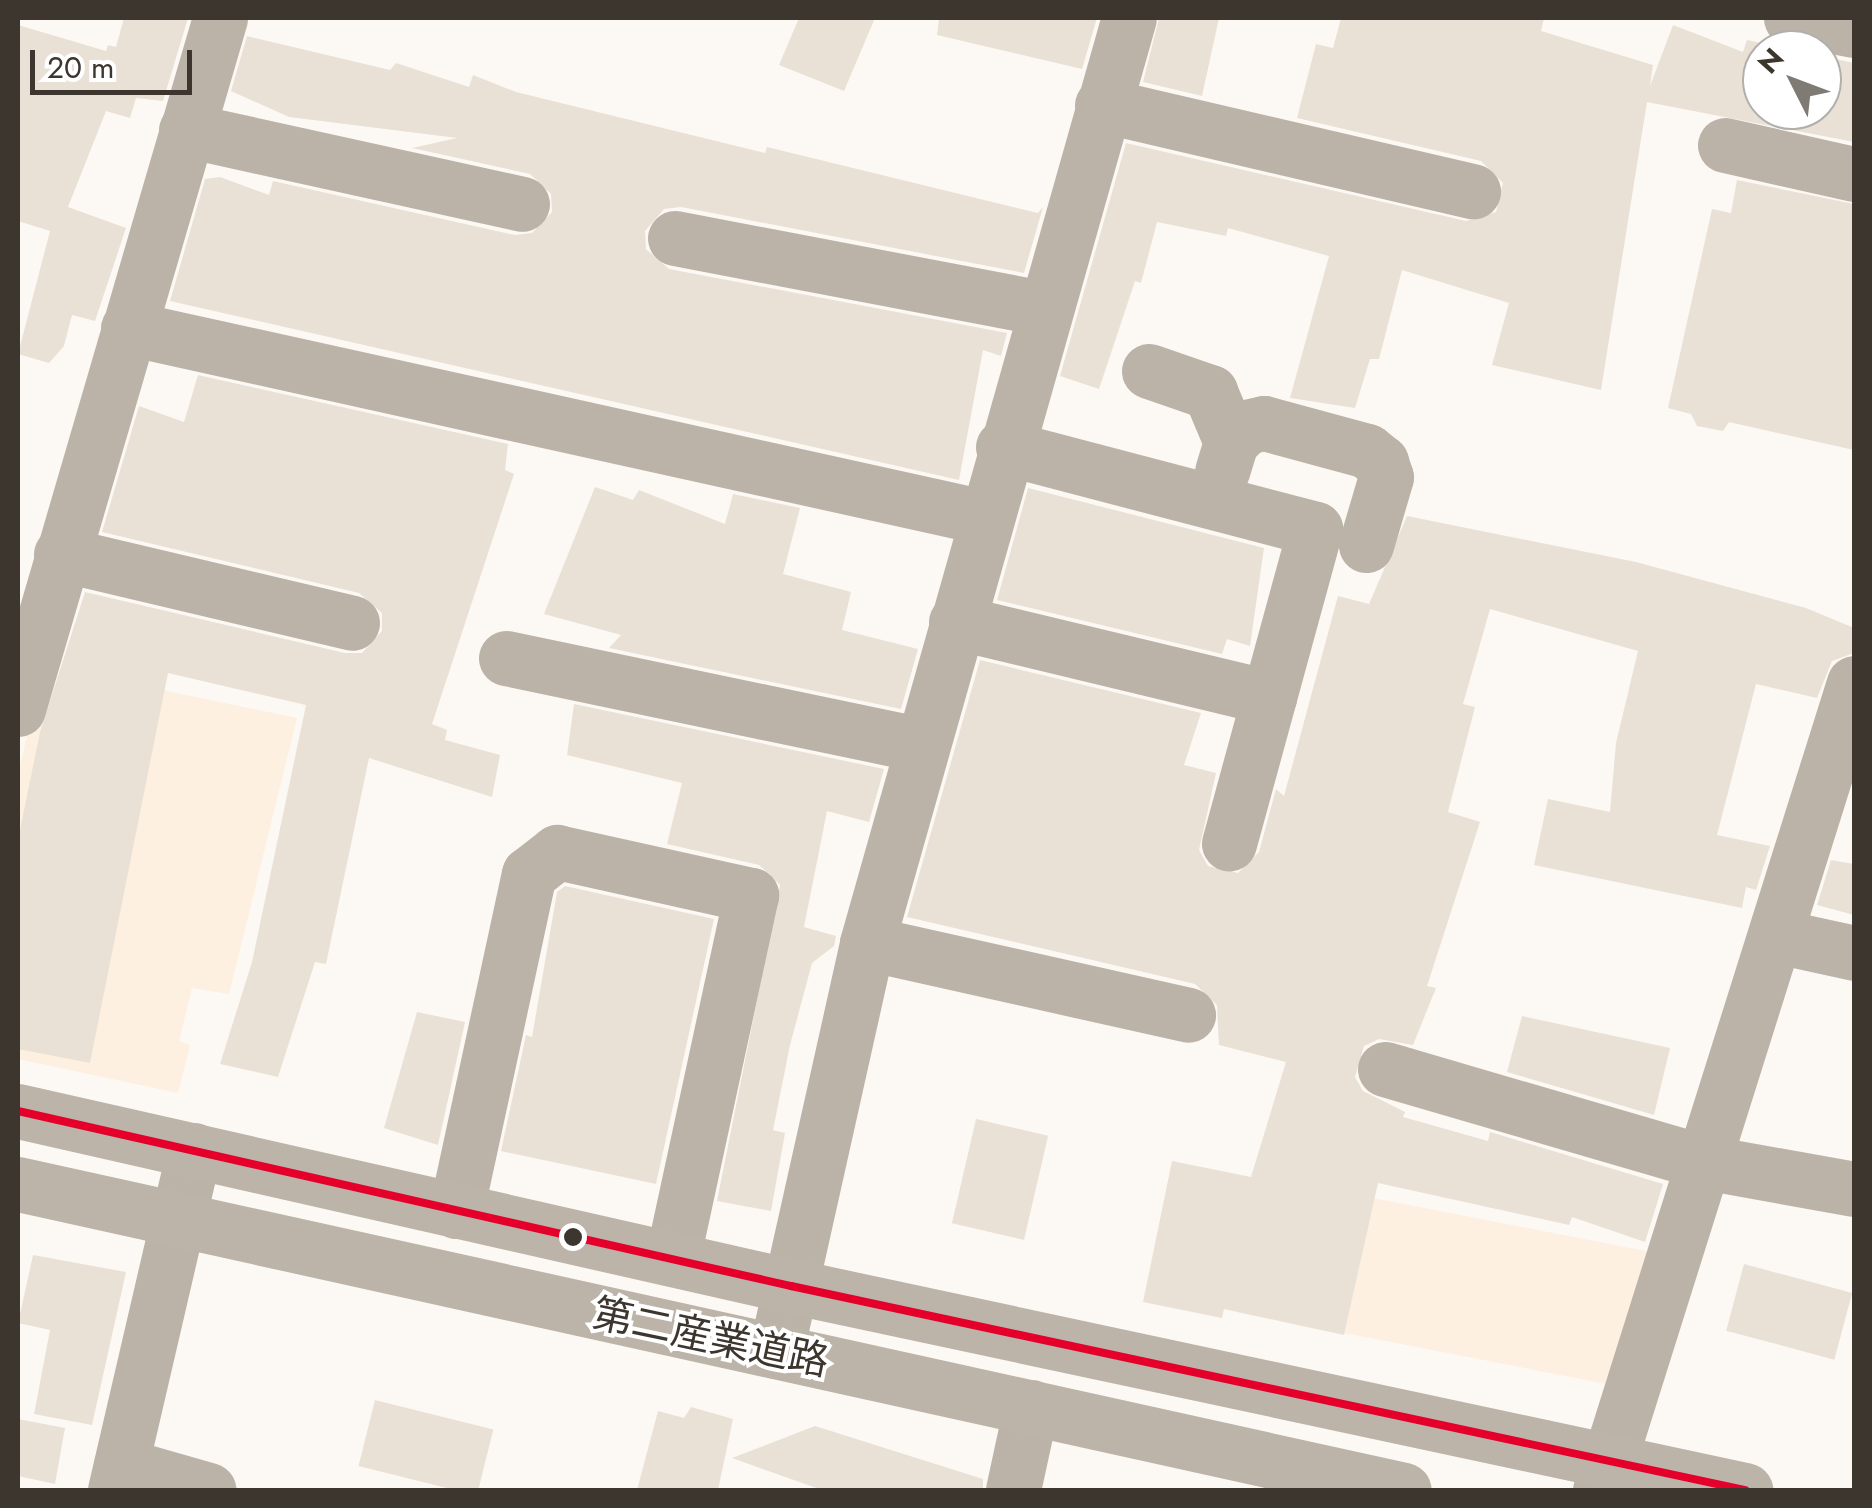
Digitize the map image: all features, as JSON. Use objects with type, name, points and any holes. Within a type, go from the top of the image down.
[{"type":"main road","name":"第二産業道路","points":[[18,1111],[1603,1476],[1745,1490]]},
{"type":"main road","name":"第二産業道路","points":[[18,1184],[1404,1490]]},
{"type":"street","points":[[18,709],[220,18]]},
{"type":"street","points":[[776,1351],[867,942],[1042,308],[1129,18]]},
{"type":"street","points":[[1790,18],[1854,30]]},
{"type":"street","points":[[1102,105],[1473,191]]},
{"type":"street","points":[[186,130],[522,204]]},
{"type":"street","points":[[1725,144],[1854,174]]},
{"type":"street","points":[[675,238],[1042,308]]},
{"type":"street","points":[[128,328],[984,518]]},
{"type":"street","points":[[1148,371],[1210,392],[1232,442]]},
{"type":"street","points":[[1212,502],[1232,442],[1246,427],[1264,423],[1367,452],[1380,462],[1386,477],[1366,545]]},
{"type":"street","points":[[1004,447],[1315,529],[1229,843]]},
{"type":"street","points":[[61,554],[352,622]]},
{"type":"street","points":[[956,622],[1269,697]]},
{"type":"street","points":[[506,658],[922,745]]},
{"type":"street","points":[[1603,1476],[1851,705]]},
{"type":"street","points":[[456,1210],[529,874],[557,852],[615,865],[751,896],[672,1259]]},
{"type":"street","points":[[1778,936],[1854,953]]},
{"type":"street","points":[[867,942],[1188,1016]]},
{"type":"street","points":[[1384,1069],[1704,1162],[1854,1189]]},
{"type":"street","points":[[194,1150],[118,1478],[209,1490]]},
{"type":"street","points":[[1014,1490],[1031,1407]]},
{"type":"shaded area","points":[[66,670],[297,718],[229,994],[192,988],[179,1041],[190,1045],[178,1093],[18,1059],[18,773],[34,707],[55,709]]},
{"type":"shaded area","points":[[1265,1177],[1656,1253],[1629,1388],[1239,1312]]},
{"type":"building","points":[[124,18],[188,18],[163,101],[136,98],[130,118],[106,111],[68,207],[126,228],[95,321],[72,315],[64,346],[49,363],[18,354],[50,231],[18,221],[18,25],[106,51],[108,45],[116,47]]},
{"type":"building","points":[[799,18],[875,18],[844,91],[779,65]]},
{"type":"building","points":[[939,18],[1097,18],[1082,69],[937,35]]},
{"type":"building","points":[[1159,18],[1219,18],[1202,96],[1143,82]]},
{"type":"building","points":[[1341,18],[1544,18],[1541,31],[1653,65],[1650,86],[1673,25],[1742,52],[1742,120],[1647,102],[1601,390],[1492,365],[1509,303],[1402,270],[1379,359],[1370,359],[1355,408],[1290,398],[1329,256],[1228,228],[1226,236],[1157,222],[1141,283],[1135,281],[1099,389],[1060,376],[1126,143],[1466,221],[1496,212],[1503,183],[1481,161],[1297,118],[1316,44],[1333,48]]},
{"type":"building","points":[[247,36],[390,70],[396,63],[469,87],[473,75],[516,92],[765,153],[767,147],[1038,213],[1043,207],[1024,273],[681,207],[664,209],[645,231],[646,249],[669,269],[1007,333],[1001,356],[983,350],[959,480],[170,301],[205,179],[220,177],[269,195],[273,181],[515,235],[532,233],[552,212],[551,194],[530,174],[412,148],[457,138],[289,117],[231,91]]},
{"type":"building","points":[[1842,60],[1854,63],[1854,142],[1792,130],[1842,130]]},
{"type":"building","points":[[1737,180],[1854,204],[1854,450],[1729,422],[1723,431],[1697,426],[1691,414],[1668,408],[1712,209],[1731,213]]},
{"type":"building","points":[[198,375],[508,444],[505,470],[514,474],[432,724],[447,730],[445,740],[500,755],[492,797],[369,758],[326,964],[315,962],[278,1077],[220,1064],[252,962],[306,705],[168,673],[90,1063],[18,1049],[18,840],[40,732],[85,592],[345,653],[362,653],[382,631],[382,613],[359,593],[102,532],[139,406],[184,422]]},
{"type":"building","points":[[595,487],[633,500],[639,490],[725,524],[733,494],[800,508],[783,574],[851,592],[842,630],[918,649],[901,709],[609,648],[621,635],[544,614]]},
{"type":"building","points":[[1028,488],[1264,548],[1250,646],[1227,639],[1222,654],[997,600]]},
{"type":"building","points":[[1407,516],[1636,562],[1806,608],[1854,628],[1854,653],[1832,661],[1817,698],[1756,684],[1717,835],[1770,846],[1756,890],[1746,887],[1742,908],[1534,865],[1548,799],[1610,812],[1616,743],[1638,651],[1490,609],[1463,704],[1475,707],[1448,812],[1480,822],[1427,986],[1436,988],[1413,1045],[1379,1039],[1364,1046],[1355,1077],[1363,1091],[1405,1112],[1403,1117],[1488,1141],[1490,1132],[1663,1184],[1645,1242],[1572,1217],[1569,1225],[1378,1183],[1344,1335],[1224,1309],[1222,1318],[1143,1302],[1172,1161],[1251,1177],[1286,1062],[1219,1045],[1217,1005],[1195,984],[907,917],[980,660],[1201,713],[1184,765],[1216,773],[1199,850],[1208,866],[1238,873],[1259,852],[1276,789],[1284,796],[1338,596],[1369,604]]},
{"type":"building","points":[[574,704],[884,769],[869,822],[827,811],[804,927],[836,936],[834,946],[812,963],[790,1045],[773,1130],[785,1133],[771,1211],[717,1201],[780,885],[759,865],[667,844],[682,783],[567,755]]},
{"type":"building","points":[[1831,860],[1854,864],[1854,915],[1817,905]]},
{"type":"building","points":[[565,886],[714,919],[656,1184],[501,1151],[526,1035],[532,1037],[557,892]]},
{"type":"building","points":[[417,1012],[465,1022],[438,1145],[384,1128]]},
{"type":"building","points":[[1522,1016],[1670,1048],[1654,1115],[1507,1072]]},
{"type":"building","points":[[976,1119],[1048,1136],[1024,1240],[952,1223]]},
{"type":"building","points":[[33,1255],[126,1272],[92,1425],[34,1414],[50,1330],[18,1323]]},
{"type":"building","points":[[1744,1264],[1852,1293],[1834,1360],[1726,1331]]},
{"type":"building","points":[[375,1400],[493,1430],[478,1490],[455,1490],[359,1466]]},
{"type":"building","points":[[691,1407],[733,1419],[718,1490],[637,1490],[658,1411],[684,1418]]},
{"type":"building","points":[[18,1419],[65,1428],[55,1484],[18,1476]]},
{"type":"building","points":[[815,1426],[983,1479],[983,1490],[822,1490],[732,1458]]},
{"type":"transit line","points":[[18,1111],[791,1286],[1745,1490]]}]
